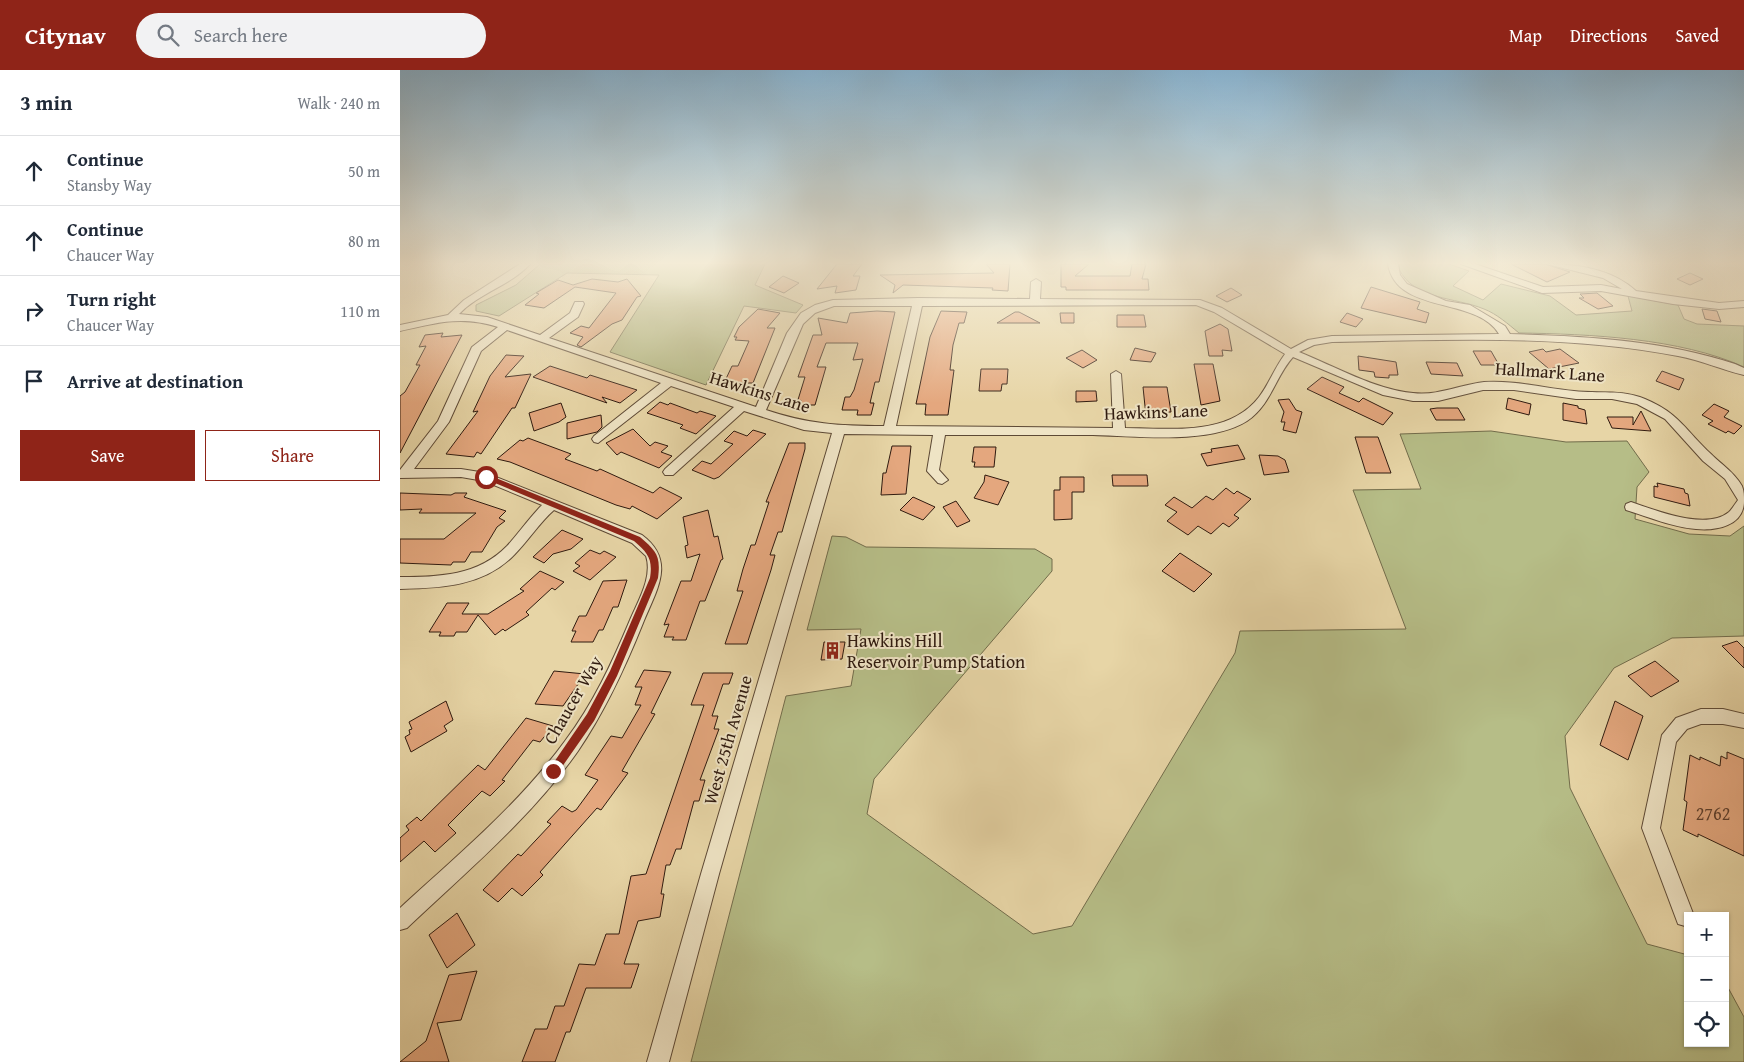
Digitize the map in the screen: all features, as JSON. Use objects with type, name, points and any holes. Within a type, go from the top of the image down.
[{"type":"street","points":[[451,317],[457,310]]},
{"type":"street","points":[[540,338],[574,315],[577,310]]},
{"type":"street","name":"Hallmark Lane","points":[[759,412],[768,398],[794,329],[803,316],[811,310]]},
{"type":"street","points":[[889,430],[916,310]]},
{"type":"street","name":"Hallmark Lane","points":[[1218,310],[1280,348],[1387,392],[1413,397],[1438,397],[1483,386],[1514,386],[1576,395],[1612,395],[1640,401],[1669,416],[1707,458],[1728,476],[1744,500],[1734,516],[1713,524],[1686,522],[1631,507]]},
{"type":"street","points":[[1473,310],[1501,328],[1507,338]]},
{"type":"street","name":"Hawkins Lane","points":[[400,328],[451,317],[482,319],[804,426],[839,430],[1119,432],[1212,430],[1244,418],[1262,399],[1284,360],[1291,352]]},
{"type":"street","points":[[402,474],[443,422],[476,349],[505,327]]},
{"type":"street","points":[[1291,352],[1310,343],[1327,340],[1507,338],[1581,340],[1672,351],[1706,358],[1744,372]]},
{"type":"street","points":[[1116,374],[1119,432]]},
{"type":"street","points":[[598,439],[670,382]]},
{"type":"street","points":[[670,472],[742,406]]},
{"type":"street","name":"West 25th Avenue","points":[[658,1062],[710,874],[839,430]]},
{"type":"street","points":[[940,430],[933,471],[942,480]]},
{"type":"street","name":"Chaucer Way","points":[[400,921],[512,816],[553,771],[603,695],[654,578],[656,564],[653,553],[637,539],[479,475],[402,474]]},
{"type":"street","points":[[400,583],[452,581],[494,571],[531,523],[552,504]]},
{"type":"street","points":[[1684,917],[1651,828],[1668,740],[1676,728],[1690,719],[1721,716],[1744,721]]},
{"type":"green space","points":[[476,310],[508,310],[499,316]]},
{"type":"green space","points":[[637,310],[742,310],[706,385],[610,352]]},
{"type":"green space","points":[[776,310],[798,310],[796,313]]},
{"type":"green space","points":[[1487,310],[1570,310],[1576,315],[1632,310],[1680,310],[1684,319],[1697,324],[1744,326],[1744,367],[1719,357],[1663,344],[1604,337],[1519,333]]},
{"type":"green space","points":[[1491,431],[1566,442],[1627,441],[1649,472],[1637,487],[1635,519],[1689,534],[1730,536],[1744,526],[1744,636],[1672,638],[1614,668],[1565,736],[1570,788],[1647,944],[1684,954],[1684,1047],[1729,1047],[1729,989],[1744,1017],[1744,1062],[691,1062],[786,696],[851,686],[861,629],[807,630],[832,536],[846,537],[866,547],[1035,549],[1052,559],[1052,571],[874,779],[867,814],[1033,934],[1072,926],[1235,653],[1240,631],[1406,629],[1353,490],[1421,489],[1400,434]]},
{"type":"building","points":[[603,310],[628,310],[622,320],[612,324],[581,347],[577,345],[583,337],[570,333],[581,326],[589,328]]},
{"type":"building","points":[[757,310],[780,313],[767,328],[775,328],[753,383],[724,383],[732,366],[738,366],[749,341],[735,340],[737,337],[734,337],[739,327]]},
{"type":"building","points":[[1371,310],[1421,310],[1429,313],[1426,323]]},
{"type":"building","points":[[1702,310],[1717,311],[1721,322],[1705,319]]},
{"type":"building","points":[[941,311],[967,312],[964,323],[959,323],[953,345],[950,370],[954,370],[948,415],[925,415],[926,404],[916,404],[930,337]]},
{"type":"building","points":[[895,312],[879,382],[875,382],[870,403],[874,403],[871,415],[857,415],[858,410],[842,410],[845,397],[850,397],[854,390],[863,359],[853,360],[858,343],[826,343],[817,367],[826,367],[815,405],[799,405],[801,400],[797,403],[805,377],[798,377],[813,335],[822,335],[818,318],[847,323],[850,313]]},
{"type":"building","points":[[1015,312],[1019,312],[1040,323],[997,323]]},
{"type":"building","points":[[1060,313],[1074,313],[1074,323],[1061,323]]},
{"type":"building","points":[[1347,313],[1363,319],[1356,327],[1340,322]]},
{"type":"building","points":[[1117,315],[1144,315],[1146,327],[1117,327]]},
{"type":"building","points":[[1220,324],[1228,329],[1232,351],[1222,350],[1223,356],[1209,356],[1205,331]]},
{"type":"building","points":[[443,333],[441,337],[462,335],[400,453],[400,396],[405,392],[420,365],[416,365],[426,346],[419,347],[425,335]]},
{"type":"building","points":[[1135,348],[1156,353],[1151,362],[1130,360]]},
{"type":"building","points":[[1543,349],[1546,352],[1560,349],[1579,363],[1549,369],[1529,352]]},
{"type":"building","points":[[1082,350],[1097,360],[1083,368],[1066,358]]},
{"type":"building","points":[[1473,351],[1491,351],[1499,365],[1481,365]]},
{"type":"building","points":[[506,355],[524,356],[505,377],[531,374],[515,408],[512,408],[481,454],[477,452],[474,457],[446,454],[478,411],[473,412],[490,376]]},
{"type":"building","points":[[1358,356],[1396,362],[1398,375],[1389,375],[1389,378],[1375,377],[1374,372],[1359,370]]},
{"type":"building","points":[[1426,362],[1457,363],[1463,376],[1431,374]]},
{"type":"building","points":[[1194,364],[1213,364],[1220,401],[1201,405]]},
{"type":"building","points":[[550,366],[587,378],[590,375],[637,390],[620,403],[602,397],[607,403],[533,377]]},
{"type":"building","points":[[981,369],[1008,369],[1007,384],[1002,384],[1001,391],[979,391]]},
{"type":"building","points":[[1662,371],[1684,379],[1679,390],[1656,381]]},
{"type":"building","points":[[1322,377],[1344,387],[1339,393],[1359,402],[1363,398],[1393,413],[1383,425],[1307,389]]},
{"type":"building","points":[[1143,387],[1167,387],[1171,412],[1164,412],[1164,416],[1146,416]]},
{"type":"building","points":[[1076,391],[1096,391],[1097,401],[1076,402]]},
{"type":"building","points":[[1508,398],[1531,404],[1529,415],[1506,409]]},
{"type":"building","points":[[1289,399],[1296,410],[1302,412],[1296,433],[1283,430],[1285,422],[1281,422],[1284,412],[1278,400]]},
{"type":"building","points":[[660,402],[668,405],[670,403],[697,413],[700,411],[716,416],[696,434],[680,428],[683,425],[647,413]]},
{"type":"building","points":[[561,403],[566,417],[559,422],[534,431],[529,413]]},
{"type":"building","points":[[1563,403],[1578,406],[1578,408],[1585,410],[1587,424],[1563,420]]},
{"type":"building","points":[[1714,404],[1729,411],[1724,417],[1742,426],[1734,434],[1728,431],[1726,433],[1708,424],[1713,421],[1702,415]]},
{"type":"building","points":[[1458,408],[1465,420],[1436,420],[1430,409]]},
{"type":"building","points":[[1641,411],[1651,431],[1612,428],[1607,417],[1633,417],[1633,425]]},
{"type":"building","points":[[601,415],[602,427],[597,432],[567,439],[567,423]]},
{"type":"building","points":[[633,429],[650,446],[655,442],[668,446],[661,452],[672,456],[659,468],[621,452],[617,455],[606,443]]},
{"type":"building","points":[[753,430],[766,434],[719,477],[714,479],[692,470],[702,461],[711,464],[733,444],[724,441],[734,431],[747,436]]},
{"type":"building","points":[[1355,437],[1378,437],[1391,473],[1366,473]]},
{"type":"building","points":[[528,438],[571,454],[565,459],[597,471],[600,469],[653,493],[660,487],[682,498],[657,519],[632,506],[630,509],[616,505],[510,462],[497,459],[520,440],[523,441]]},
{"type":"building","points":[[789,443],[805,443],[805,449],[782,532],[778,532],[770,555],[775,555],[771,570],[747,644],[725,644],[743,591],[737,591],[743,569],[751,545],[755,545],[769,502],[766,502]]},
{"type":"building","points":[[1238,445],[1245,459],[1207,466],[1201,454],[1212,452],[1211,449]]},
{"type":"building","points":[[892,446],[911,446],[906,494],[881,495],[883,473],[886,473]]},
{"type":"building","points":[[974,447],[996,447],[994,467],[974,467],[975,462],[972,462]]},
{"type":"building","points":[[1259,455],[1278,456],[1285,460],[1289,472],[1264,475]]},
{"type":"building","points":[[985,475],[1009,482],[998,505],[974,498],[984,482]]},
{"type":"building","points":[[1112,475],[1147,475],[1148,486],[1113,486]]},
{"type":"building","points":[[1060,477],[1084,477],[1084,492],[1072,492],[1072,519],[1054,520],[1054,490],[1060,490]]},
{"type":"building","points":[[1657,483],[1684,489],[1685,493],[1688,494],[1690,506],[1654,497],[1654,486],[1658,487]]},
{"type":"building","points":[[1226,488],[1234,494],[1237,491],[1251,499],[1234,515],[1239,518],[1229,527],[1223,523],[1211,534],[1198,526],[1188,535],[1167,521],[1177,512],[1165,505],[1174,497],[1192,508],[1206,496],[1213,500]]},
{"type":"building","points":[[400,493],[451,495],[467,493],[464,497],[506,511],[499,518],[505,521],[497,527],[482,552],[471,552],[465,562],[453,562],[451,565],[400,563],[400,539],[444,539],[476,513],[419,513],[422,509],[400,510]]},
{"type":"building","points":[[913,497],[935,507],[923,520],[900,510]]},
{"type":"building","points":[[956,501],[970,521],[957,527],[943,507]]},
{"type":"building","points":[[708,510],[714,537],[718,536],[723,559],[705,601],[700,601],[686,640],[672,640],[674,637],[664,637],[669,624],[664,625],[681,581],[691,581],[700,554],[687,558],[685,546],[688,545],[683,517]]},
{"type":"building","points":[[562,530],[583,539],[571,549],[553,554],[544,563],[533,557]]},
{"type":"building","points":[[590,550],[600,554],[604,551],[616,557],[590,580],[573,571],[580,566],[575,563]]},
{"type":"building","points":[[1180,553],[1212,574],[1194,592],[1162,571]]},
{"type":"building","points":[[540,571],[564,582],[555,590],[552,588],[526,612],[529,615],[505,631],[503,629],[495,635],[478,615],[467,632],[456,632],[454,636],[439,636],[441,632],[429,632],[447,603],[469,603],[462,614],[488,614],[524,591],[520,589]]},
{"type":"building","points":[[627,580],[618,607],[613,607],[603,630],[599,630],[593,642],[571,642],[576,631],[572,631],[579,616],[586,616],[603,581]]},
{"type":"building","points":[[1737,641],[1744,648],[1744,668],[1722,646]]},
{"type":"building","name":"Hawkins Hill Reservoir Pump Station","points":[[824,642],[845,642],[842,659],[821,660]]},
{"type":"building","points":[[1655,661],[1679,681],[1651,697],[1628,676]]},
{"type":"building","points":[[644,670],[671,672],[651,713],[655,714],[622,771],[628,773],[601,810],[597,808],[540,872],[543,875],[522,896],[512,888],[498,902],[483,890],[518,854],[521,856],[551,824],[547,822],[562,806],[572,812],[576,810],[598,780],[585,775],[611,736],[622,738],[641,705],[635,705],[642,687],[635,687]]},
{"type":"building","points":[[554,671],[585,674],[563,706],[535,704]]},
{"type":"building","points":[[703,673],[733,673],[729,684],[723,684],[712,716],[718,716],[714,729],[719,729],[700,780],[705,780],[699,801],[694,801],[681,849],[676,849],[670,865],[666,865],[661,894],[664,894],[660,917],[638,921],[624,964],[639,964],[631,988],[586,988],[570,1032],[566,1032],[555,1062],[522,1062],[535,1029],[547,1029],[555,1006],[564,1006],[579,964],[595,965],[606,934],[619,934],[631,876],[646,874],[704,705],[691,705]]},
{"type":"building","points":[[446,701],[453,720],[444,726],[447,731],[411,752],[405,737],[410,734],[409,730],[412,729],[409,722]]},
{"type":"building","points":[[1615,701],[1643,716],[1628,760],[1600,745]]},
{"type":"building","points":[[526,718],[553,726],[540,742],[533,740],[502,780],[505,781],[490,796],[482,791],[448,825],[456,833],[435,852],[424,841],[400,862],[400,838],[409,830],[406,826],[417,817],[421,821],[478,765],[485,770]]},
{"type":"building","points":[[1727,752],[1744,759],[1744,856],[1698,834],[1698,837],[1683,830],[1687,802],[1684,800],[1690,755],[1700,760],[1700,757],[1720,766],[1721,756],[1727,759]]},
{"type":"building","points":[[457,913],[475,945],[447,968],[429,935]]},
{"type":"building","points":[[477,971],[461,1020],[437,1023],[449,1062],[400,1062],[426,1041],[449,975]]},
{"type":"place","name":"Hawkins Hill Reservoir Pump Station","points":[[833,651]]},
{"type":"route","points":[[486,477],[637,539],[653,553],[656,564],[654,578],[614,673],[590,718],[553,771]]}]
